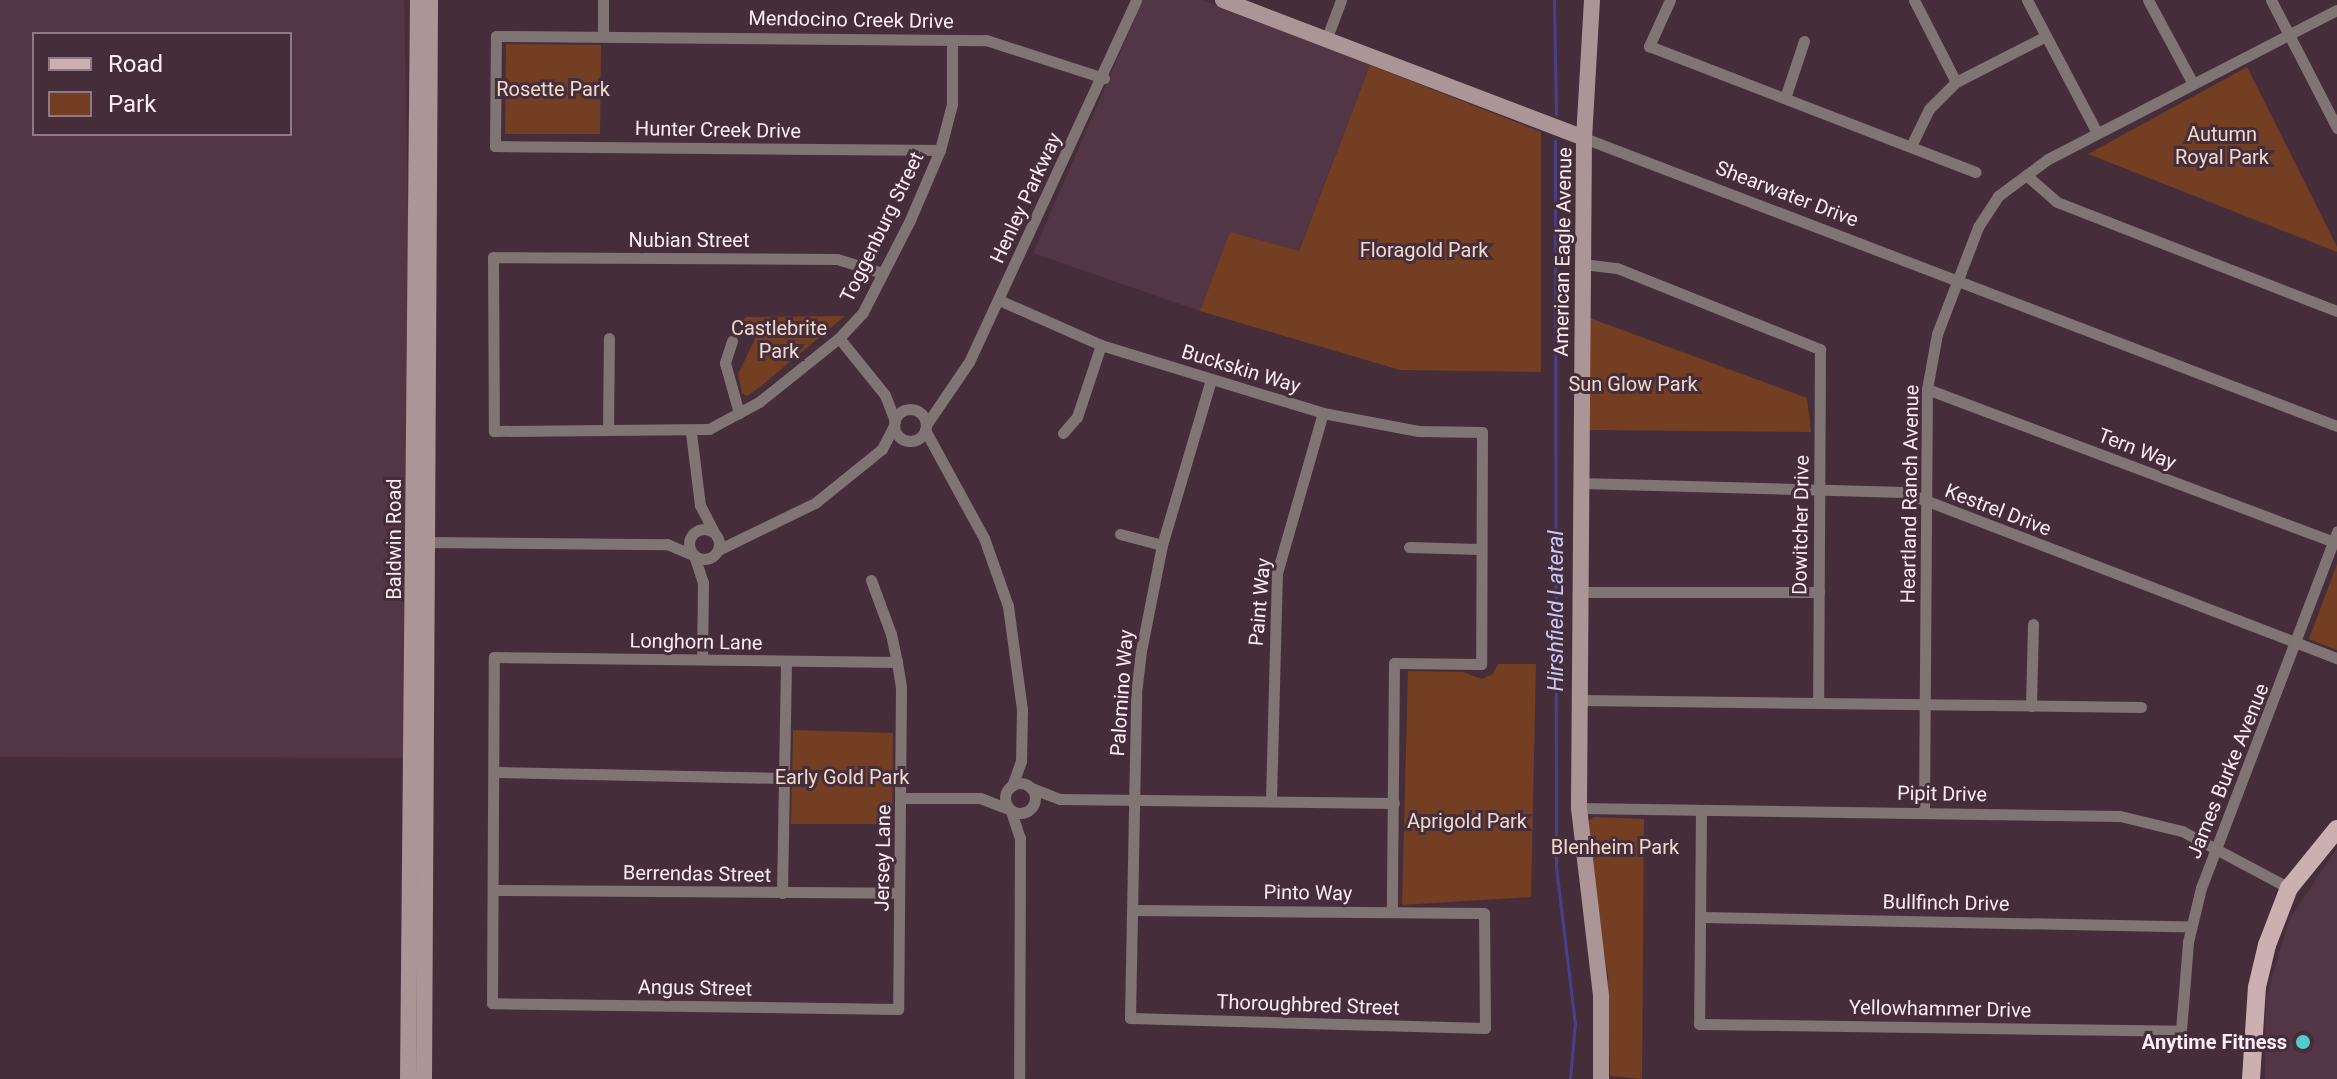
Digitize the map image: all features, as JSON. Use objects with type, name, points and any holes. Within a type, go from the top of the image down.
[{"type":"main road","name":"Baldwin Road","points":[[418,0],[420,542],[426,704],[424,1079]]},
{"type":"main road","name":"Baldwin Road","points":[[408,1079],[413,633],[420,542],[430,0]]},
{"type":"main road","name":"Shearwater Drive","points":[[1223,0],[1584,138]]},
{"type":"main road","name":"American Eagle Avenue","points":[[1592,0],[1584,138],[1579,808],[1601,996],[1601,1079]]},
{"type":"main road","points":[[413,633],[420,639],[426,704]]},
{"type":"main road","points":[[2251,1079],[2257,987],[2289,888],[2337,829]]},
{"type":"street","points":[[603,0],[603,35]]},
{"type":"street","points":[[1326,40],[1341,0]]},
{"type":"street","points":[[1670,0],[1649,46],[1975,172]]},
{"type":"street","points":[[1914,0],[1956,82]]},
{"type":"street","points":[[2027,0],[2097,133]]},
{"type":"street","points":[[2148,0],[2193,84]]},
{"type":"street","points":[[2271,0],[2337,128]]},
{"type":"street","name":"Henley Parkway","points":[[910,441],[926,427],[941,399],[964,371],[1104,78],[1133,2]]},
{"type":"street","name":"Heartland Ranch Avenue","points":[[1924,812],[1927,389],[1937,334],[1956,280],[1988,210],[2026,175],[2097,133],[2337,10]]},
{"type":"street","name":"Mendocino Creek Drive","points":[[495,146],[496,36],[952,40],[1015,45],[1104,78]]},
{"type":"street","points":[[1911,146],[1929,109],[1956,82],[2046,36]]},
{"type":"street","name":"Toggenburg Street","points":[[494,431],[608,429],[691,433],[739,413],[839,338],[863,312],[940,150],[952,104],[952,40]]},
{"type":"street","points":[[1785,98],[1804,41]]},
{"type":"street","name":"Shearwater Drive","points":[[1584,138],[2337,426]]},
{"type":"street","name":"Hunter Creek Drive","points":[[495,146],[940,150]]},
{"type":"street","points":[[2026,175],[2057,202],[2337,311]]},
{"type":"street","name":"Nubian Street","points":[[494,431],[493,257],[837,259],[882,273]]},
{"type":"street","name":"Dowitcher Drive","points":[[1583,264],[1617,268],[1820,349],[1818,701]]},
{"type":"street","name":"Buckskin Way","points":[[999,300],[1101,345],[1323,413],[1418,431],[1482,432],[1479,549]]},
{"type":"street","points":[[608,429],[609,338]]},
{"type":"street","points":[[839,338],[885,395],[895,423],[910,441],[936,457]]},
{"type":"street","points":[[732,341],[725,363],[739,413]]},
{"type":"street","points":[[1063,433],[1077,417],[1101,345]]},
{"type":"street","name":"Palomino Way","points":[[1130,1018],[1139,665],[1162,545],[1211,380]]},
{"type":"street","name":"Tern Way","points":[[1927,389],[2335,536]]},
{"type":"street","points":[[885,395],[910,410],[926,427],[936,457],[980,530],[1008,606],[1020,678],[1021,761],[1031,787],[1032,808],[1020,838]]},
{"type":"street","points":[[882,449],[895,423],[910,410],[941,399]]},
{"type":"street","name":"Paint Way","points":[[1271,800],[1277,573],[1323,413]]},
{"type":"street","points":[[691,433],[700,505],[714,532],[716,552],[703,582]]},
{"type":"street","points":[[420,542],[667,544],[707,559],[740,537],[803,510],[882,449],[910,441]]},
{"type":"street","name":"Kestrel Drive","points":[[1581,483],[1889,489],[2297,646],[2337,658]]},
{"type":"street","points":[[700,505],[688,546],[703,582],[702,659]]},
{"type":"street","points":[[667,544],[693,532],[740,537]]},
{"type":"street","points":[[1120,534],[1162,545]]},
{"type":"street","name":"James Burke Avenue","points":[[2181,1031],[2191,926],[2215,848],[2297,646],[2335,536]]},
{"type":"street","points":[[1392,912],[1394,663],[1481,664],[1479,549],[1409,547]]},
{"type":"street","name":"Jersey Lane","points":[[871,580],[897,662],[902,798],[898,1009]]},
{"type":"street","points":[[1580,592],[1819,592]]},
{"type":"street","points":[[2031,706],[2033,624]]},
{"type":"street","name":"Longhorn Lane","points":[[495,772],[494,657],[897,662]]},
{"type":"street","points":[[782,893],[786,663]]},
{"type":"street","points":[[1580,700],[2141,707]]},
{"type":"street","points":[[1019,1079],[1020,838],[1005,798],[1021,761]]},
{"type":"street","points":[[495,890],[495,772],[783,778]]},
{"type":"street","points":[[902,798],[980,798],[1011,787],[1031,787],[1060,799]]},
{"type":"street","points":[[980,798],[1010,810],[1032,808],[1060,799],[1394,803]]},
{"type":"street","name":"Pipit Drive","points":[[1579,808],[2120,816],[2182,831],[2289,888]]},
{"type":"street","points":[[1701,810],[1701,917]]},
{"type":"street","name":"Berrendas Street","points":[[495,890],[899,893]]},
{"type":"street","name":"Angus Street","points":[[495,890],[492,1003],[898,1009]]},
{"type":"street","name":"Pinto Way","points":[[1133,910],[1484,913],[1485,1028]]},
{"type":"street","name":"Bullfinch Drive","points":[[1701,917],[2191,926]]},
{"type":"street","name":"Yellowhammer Drive","points":[[1701,917],[1699,1024],[2181,1031]]},
{"type":"street","name":"Thoroughbred Street","points":[[1130,1018],[1485,1028]]},
{"type":"shaded area","points":[[0,0],[404,0],[418,758],[0,757]]},
{"type":"shaded area","points":[[1143,0],[1202,0],[1370,65],[1298,252],[1230,233],[1200,311],[1033,253]]},
{"type":"shaded area","points":[[2337,848],[2337,1079],[2265,1079],[2266,998],[2289,920]]},
{"type":"green space","name":"Rosette Park","points":[[506,44],[601,45],[600,134],[505,134]]},
{"type":"green space","name":"Floragold Park","points":[[1370,65],[1541,132],[1541,372],[1400,370],[1200,311],[1230,232],[1299,251]]},
{"type":"green space","name":"Autumn Royal Park","points":[[2247,67],[2337,247],[2337,252],[2088,154]]},
{"type":"green space","name":"Castlebrite Park","points":[[845,316],[760,387],[747,396],[742,393],[738,374],[755,339],[742,321],[746,317]]},
{"type":"green space","name":"Sun Glow Park","points":[[1587,317],[1807,398],[1811,432],[1586,430]]},
{"type":"green space","points":[[2337,564],[2337,650],[2309,639]]},
{"type":"green space","name":"Aprigold Park","points":[[1498,664],[1536,664],[1531,897],[1402,905],[1408,671],[1463,672],[1482,679],[1493,674]]},
{"type":"green space","name":"Early Gold Park","points":[[793,730],[893,733],[892,824],[791,824]]},
{"type":"green space","name":"Blenheim Park","points":[[1594,817],[1644,819],[1642,1079],[1610,1076],[1608,976],[1583,825]]},
{"type":"waterway","points":[[1554,0],[1556,114]]},
{"type":"waterway","name":"Hirshfield Lateral","points":[[1555,141],[1556,867],[1575,1023],[1570,1079]]},
{"type":"place","name":"Anytime Fitness","points":[[2303,1042]]}]
